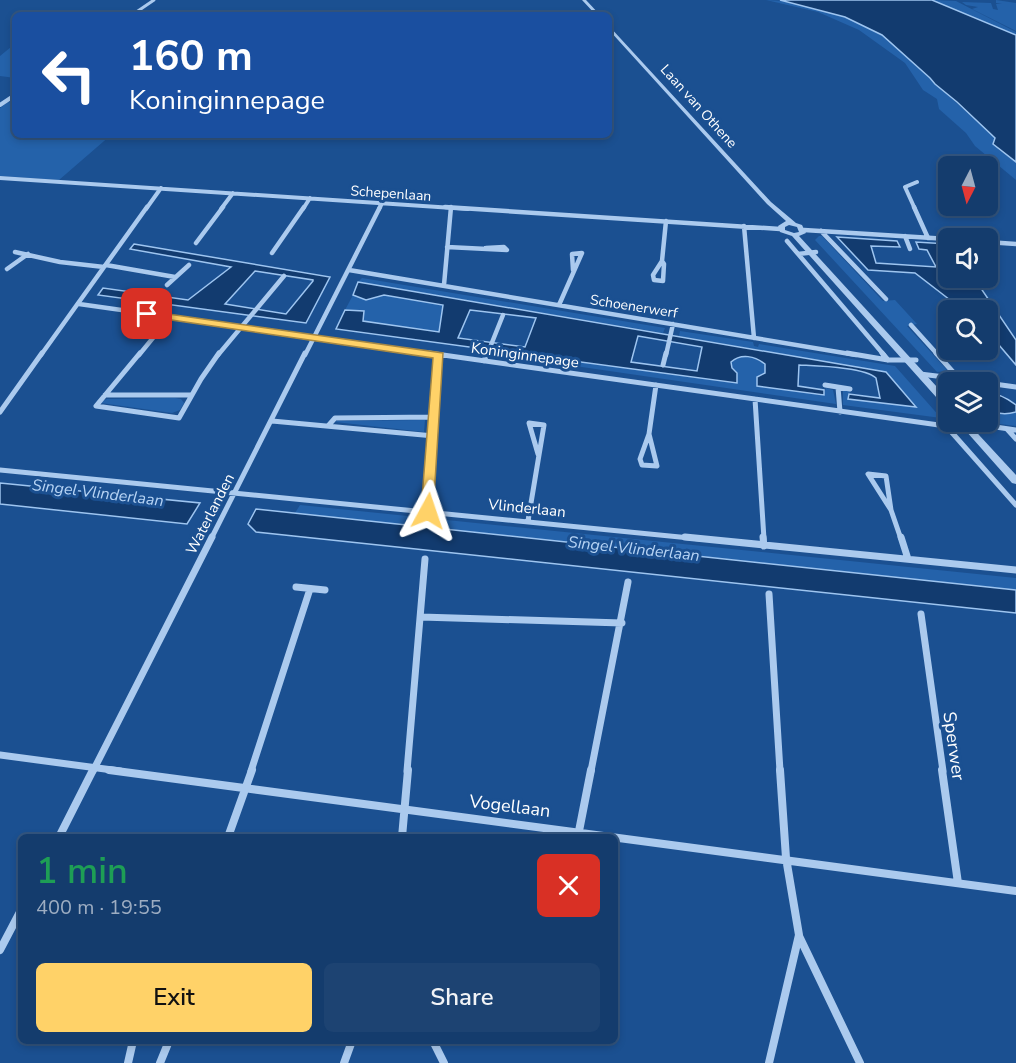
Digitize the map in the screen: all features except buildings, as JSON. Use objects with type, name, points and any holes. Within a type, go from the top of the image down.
[{"type":"street","points":[[136,12],[154,0]]},
{"type":"street","points":[[584,0],[595,12]]},
{"type":"street","name":"Laan van Othene","points":[[612,30],[769,203],[793,224],[797,235]]},
{"type":"street","name":"Schepenlaan","points":[[0,178],[744,226],[781,226]]},
{"type":"street","points":[[916,182],[906,184],[904,187],[928,238]]},
{"type":"street","points":[[0,412],[161,188]]},
{"type":"street","points":[[196,243],[233,193]]},
{"type":"street","points":[[272,253],[310,198]]},
{"type":"street","name":"Waterlanden","points":[[61,834],[382,203]]},
{"type":"street","name":"Laan van Othene","points":[[769,203],[781,226]]},
{"type":"street","points":[[444,285],[451,207]]},
{"type":"street","points":[[662,261],[652,275],[654,280],[665,278],[662,261],[666,221]]},
{"type":"street","points":[[781,226],[793,224]]},
{"type":"street","points":[[744,226],[754,338]]},
{"type":"street","points":[[781,226],[797,235],[938,387]]},
{"type":"street","points":[[797,235],[821,231],[938,238]]},
{"type":"street","points":[[821,231],[886,299]]},
{"type":"street","points":[[797,235],[798,254],[888,360]]},
{"type":"street","points":[[905,236],[910,249]]},
{"type":"street","points":[[998,243],[1016,244]]},
{"type":"street","points":[[447,247],[486,248]]},
{"type":"street","points":[[15,252],[60,262],[105,266],[175,277]]},
{"type":"street","points":[[798,254],[813,252]]},
{"type":"street","points":[[8,269],[28,254]]},
{"type":"street","points":[[168,285],[189,265]]},
{"type":"street","name":"Schoenerwerf","points":[[349,270],[888,360],[912,361]]},
{"type":"street","points":[[559,305],[573,270]]},
{"type":"street","points":[[170,317],[96,406],[179,418],[190,395],[239,327],[285,276]]},
{"type":"street","name":"Koninginnepage","points":[[79,304],[938,425]]},
{"type":"street","points":[[484,361],[503,315]]},
{"type":"street","points":[[663,366],[673,324]]},
{"type":"street","points":[[911,326],[953,372]]},
{"type":"street","points":[[428,511],[439,355]]},
{"type":"street","points":[[924,374],[938,375]]},
{"type":"street","points":[[924,374],[938,392]]},
{"type":"street","points":[[649,434],[657,466],[642,465],[642,451],[649,434],[656,385]]},
{"type":"street","points":[[998,385],[1016,387]]},
{"type":"street","points":[[825,386],[850,389]]},
{"type":"street","points":[[838,387],[840,412]]},
{"type":"street","points":[[105,395],[190,395]]},
{"type":"street","points":[[755,399],[764,546]]},
{"type":"street","points":[[328,426],[335,418],[435,417]]},
{"type":"street","points":[[272,421],[434,436]]},
{"type":"street","points":[[528,521],[544,425],[530,423],[538,454]]},
{"type":"street","name":"Koninginnepage","points":[[998,428],[1016,430]]},
{"type":"street","points":[[1006,429],[1016,439]]},
{"type":"street","points":[[952,432],[1016,505]]},
{"type":"street","points":[[976,432],[1016,481]]},
{"type":"street","points":[[977,432],[1016,472]]},
{"type":"street","name":"Vlinderlaan","points":[[0,470],[1016,570]]},
{"type":"street","points":[[891,510],[868,474],[886,476],[891,510],[908,559]]},
{"type":"street","points":[[402,834],[425,559]]},
{"type":"street","points":[[579,831],[622,623],[628,582]]},
{"type":"street","points":[[296,587],[325,590]]},
{"type":"street","points":[[229,834],[310,589]]},
{"type":"street","points":[[769,594],[786,858],[799,935],[860,1063]]},
{"type":"street","name":"Sperwer","points":[[921,614],[958,883]]},
{"type":"street","points":[[421,617],[622,623]]},
{"type":"street","name":"Vogellaan","points":[[0,755],[589,834]]},
{"type":"street","name":"Vogellaan","points":[[618,838],[786,858],[1016,892]]},
{"type":"street","points":[[0,950],[18,916]]},
{"type":"street","points":[[769,1063],[799,935]]},
{"type":"street","points":[[128,1063],[132,1044]]},
{"type":"street","points":[[160,1063],[168,1044]]},
{"type":"street","points":[[344,1063],[351,1044]]},
{"type":"street","points":[[434,1044],[444,1063]]},
{"type":"shaded area","points":[[766,0],[785,1],[845,17],[882,35],[996,139],[993,141],[999,150],[1016,162],[1016,180],[998,165],[998,156],[987,156],[939,109],[937,99],[923,90],[905,63],[859,30],[818,12]]},
{"type":"shaded area","points":[[780,0],[932,0],[1016,35],[1016,162],[993,144],[995,138],[882,35],[845,17]]},
{"type":"shaded area","points":[[932,0],[956,1],[1016,32],[1016,35]]},
{"type":"shaded area","points":[[996,0],[1016,3],[1016,31],[972,9],[978,7],[962,2],[991,3],[993,9],[998,10],[996,4],[1002,4],[996,3]]},
{"type":"shaded area","points":[[12,47],[12,78],[0,76],[0,56]]},
{"type":"shaded area","points":[[8,102],[12,103],[12,138],[108,138],[59,180],[0,176],[0,108]]},
{"type":"shaded area","points":[[822,236],[883,301],[895,300],[917,324],[907,326],[948,371],[937,372],[815,240]]},
{"type":"shaded area","points":[[837,237],[897,241],[900,247],[871,246],[876,263],[936,267],[927,250],[919,249],[916,242],[938,243],[938,288],[981,288],[989,300],[950,300],[915,273],[868,270]]},
{"type":"shaded area","points":[[134,244],[330,277],[306,323],[98,295],[103,288],[188,300],[231,267],[130,249]],"holes":[[[255,271],[313,280],[286,314],[225,304]]]},
{"type":"shaded area","points":[[362,278],[665,328],[663,333],[358,282]]},
{"type":"shaded area","points":[[358,282],[886,372],[916,407],[848,399],[849,394],[880,398],[876,378],[862,371],[840,368],[799,365],[798,386],[824,390],[824,395],[757,386],[757,377],[765,373],[765,364],[748,357],[739,357],[731,362],[732,368],[737,373],[737,383],[336,329],[345,310],[364,311],[363,321],[439,332],[443,305],[384,295],[366,300],[353,295]],"holes":[[[470,310],[536,318],[525,347],[458,338]],[[638,336],[702,347],[697,371],[631,362]]]},
{"type":"shaded area","points":[[353,295],[366,300],[384,295],[443,305],[439,332],[362,321],[364,311],[345,310]]},
{"type":"shaded area","points":[[998,313],[1016,340],[1016,365],[998,344]]},
{"type":"shaded area","points":[[680,331],[753,342],[754,346],[758,347],[759,344],[895,366],[938,415],[938,418],[843,405],[843,391],[851,391],[849,394],[915,407],[886,372],[679,336]]},
{"type":"shaded area","points":[[492,350],[736,383],[737,373],[732,368],[731,362],[739,357],[748,357],[765,364],[765,373],[757,377],[824,394],[826,388],[833,390],[836,404],[492,354]]},
{"type":"shaded area","points":[[998,395],[1016,405],[1016,412],[999,413]]},
{"type":"shaded area","points":[[107,399],[181,399],[184,403],[180,410],[172,413],[101,403]]},
{"type":"shaded area","points":[[998,412],[1008,414],[1016,412],[1016,426],[998,424]]},
{"type":"shaded area","points":[[425,420],[424,432],[335,422],[337,421]]},
{"type":"shaded area","points":[[0,483],[200,503],[187,524],[0,504]]},
{"type":"shaded area","points":[[300,505],[1016,578],[1016,590],[295,513]]},
{"type":"shaded area","points":[[256,509],[1016,590],[1016,613],[256,532],[248,524]]},
{"type":"route","points":[[147,314],[439,355],[428,511]]},
{"type":"water label","name":"Singel Vlinderlaan","points":[[98,492]]},
{"type":"water label","name":"Singel Vlinderlaan","points":[[634,548]]}]
